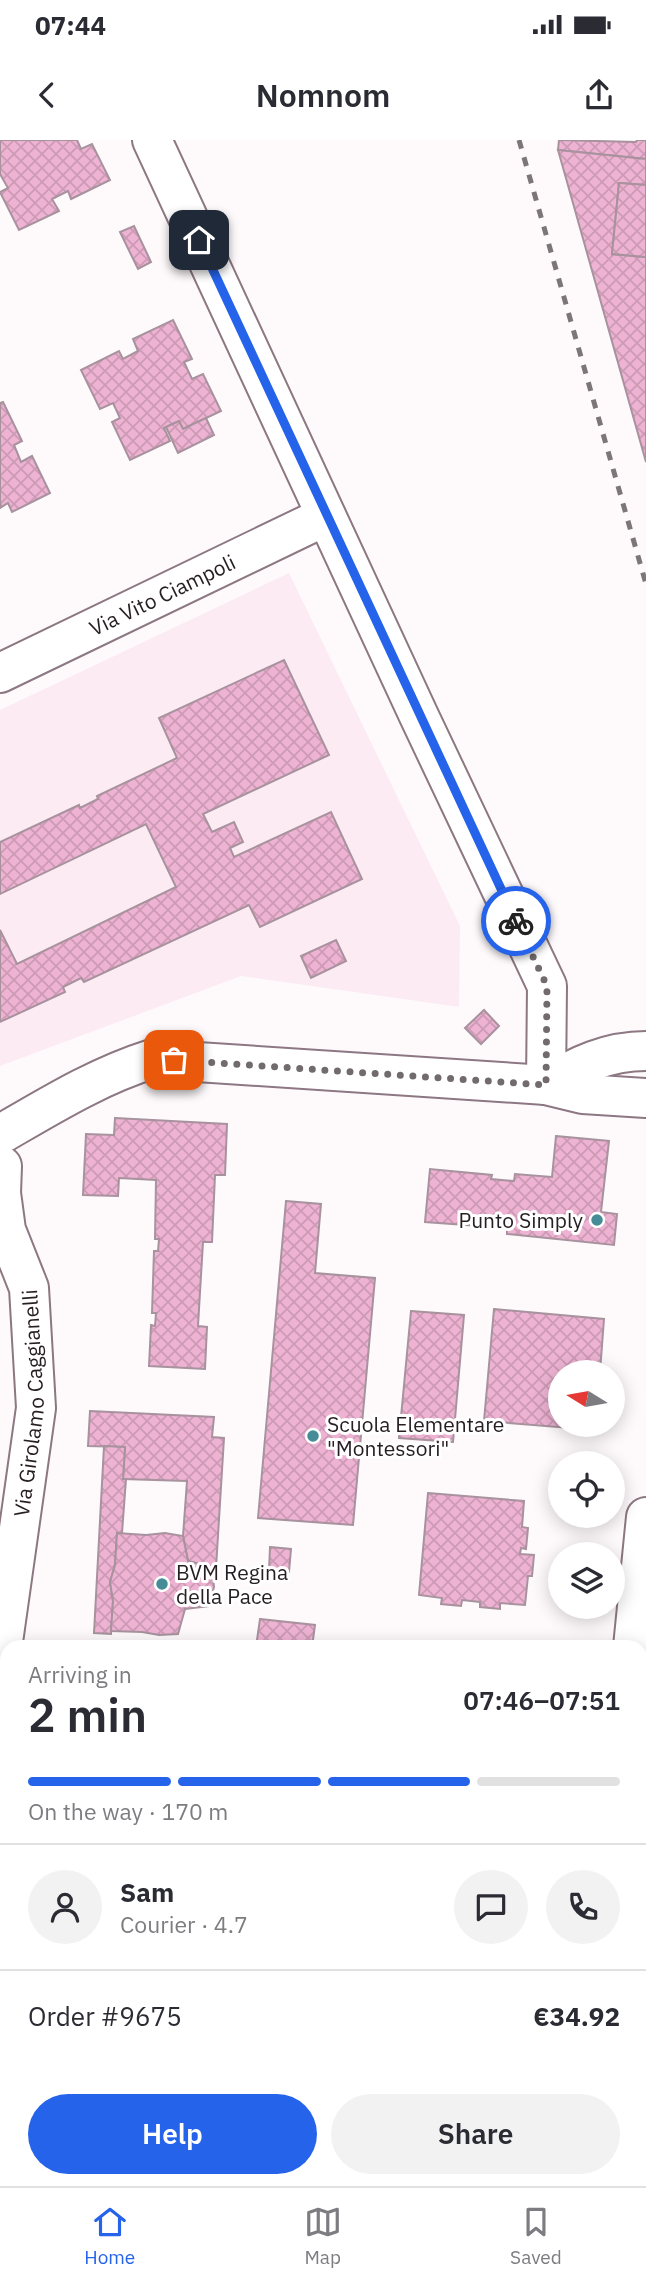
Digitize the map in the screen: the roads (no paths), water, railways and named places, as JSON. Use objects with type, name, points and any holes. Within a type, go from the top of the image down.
[{"type":"street","points":[[152,140],[547,986],[546,1085]]},
{"type":"street","name":"Via Vito Ciampoli","points":[[0,673],[326,516]]},
{"type":"street","points":[[546,1085],[579,1065],[609,1054],[646,1051]]},
{"type":"street","points":[[1,1150],[82,1087],[119,1069],[152,1059],[546,1085],[583,1094],[646,1098]]},
{"type":"street","name":"Via Girolamo Caggianelli","points":[[1,1150],[3,1228],[29,1288],[36,1408],[11,1505],[2,1640]]},
{"type":"street","points":[[634,1640],[646,1517]]},
{"type":"railway","points":[[519,140],[646,584]]},
{"type":"place","name":"Punto Simply","points":[[597,1220]]},
{"type":"place","name":"Scuola Elementare \"Montessori\"","points":[[313,1436]]},
{"type":"place","name":"BVM Regina della Pace","points":[[162,1584]]}]
